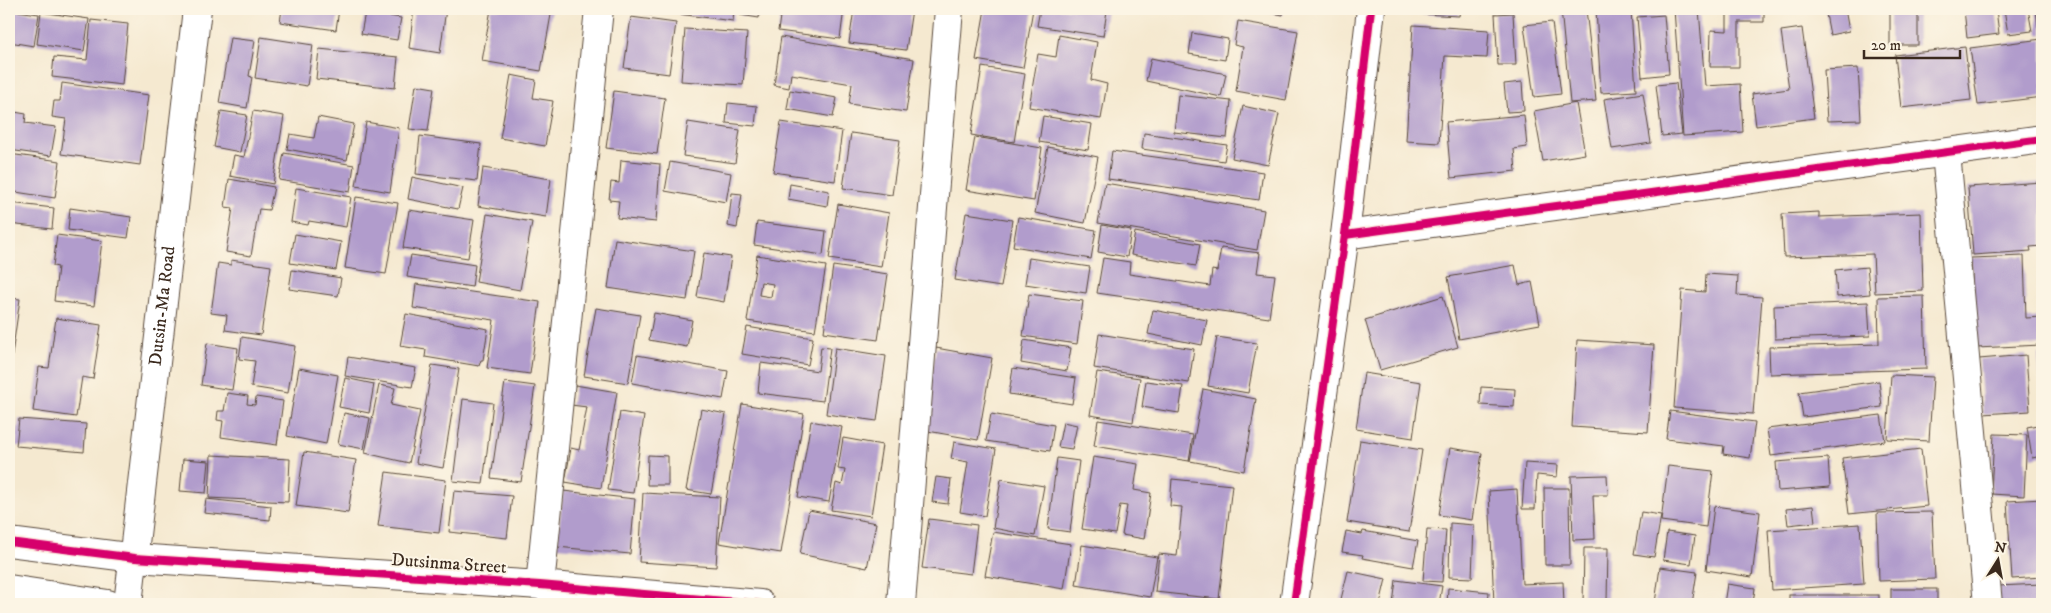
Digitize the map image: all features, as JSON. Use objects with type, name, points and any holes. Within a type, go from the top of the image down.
[{"type":"street","name":"Dutsin-Ma Road","points":[[128,604],[135,558],[196,9]]},
{"type":"street","points":[[540,585],[599,9]]},
{"type":"street","points":[[902,604],[949,9]]},
{"type":"street","points":[[1294,604],[1345,235],[1371,9]]},
{"type":"street","points":[[1345,235],[2042,139]]},
{"type":"street","points":[[1946,153],[1988,604]]},
{"type":"street","name":"Dutsinma Street","points":[[9,542],[135,558],[540,585],[760,604]]},
{"type":"street","points":[[9,589],[108,604]]},
{"type":"building","points":[[128,9],[147,9],[146,12]]},
{"type":"building","points":[[282,9],[339,9],[336,30],[280,22]]},
{"type":"building","points":[[414,9],[446,9],[440,53],[409,48]]},
{"type":"building","points":[[491,9],[552,9],[541,71],[482,61]]},
{"type":"building","points":[[619,9],[653,9],[652,15]]},
{"type":"building","points":[[678,9],[734,9],[733,21],[678,14]]},
{"type":"building","points":[[741,9],[760,9],[759,18],[740,15]]},
{"type":"building","points":[[781,9],[844,9],[840,39],[778,31]]},
{"type":"building","points":[[854,9],[912,9],[906,50],[849,43]]},
{"type":"building","points":[[985,9],[1033,9],[1023,68],[976,60]]},
{"type":"building","points":[[1040,9],[1091,9],[1107,11],[1103,36],[1037,26]]},
{"type":"building","points":[[1251,9],[1284,9],[1283,15]]},
{"type":"building","points":[[1403,9],[1460,9],[1459,16],[1403,13]]},
{"type":"building","points":[[1561,9],[1586,9],[1596,101],[1570,103]]},
{"type":"building","points":[[1596,9],[1631,9],[1636,91],[1601,93]]},
{"type":"building","points":[[1674,9],[1699,9],[1705,86],[1740,84],[1743,132],[1683,136]]},
{"type":"building","points":[[1727,9],[1764,9],[1764,22],[1739,22],[1739,67],[1710,67],[1711,30],[1727,31]]},
{"type":"building","points":[[1825,9],[1845,9],[1849,31],[1830,35]]},
{"type":"building","points":[[1890,9],[1918,9],[1918,45],[1890,45]]},
{"type":"building","points":[[1964,9],[1996,9],[1999,34],[1967,38]]},
{"type":"building","points":[[2004,9],[2028,9],[2032,31],[2008,34]]},
{"type":"building","points":[[2036,9],[2042,9],[2042,34],[2039,35]]},
{"type":"building","points":[[9,10],[39,14],[34,46],[9,42]]},
{"type":"building","points":[[41,12],[89,19],[84,51],[37,44]]},
{"type":"building","points":[[365,12],[401,18],[397,40],[361,34]]},
{"type":"building","points":[[1513,13],[1516,65],[1498,65],[1495,14]]},
{"type":"building","points":[[1664,15],[1669,74],[1642,77],[1637,17]]},
{"type":"building","points":[[631,17],[676,23],[669,74],[624,68]]},
{"type":"building","points":[[91,20],[128,24],[122,85],[52,77],[54,57],[87,60]]},
{"type":"building","points":[[1238,21],[1298,31],[1286,100],[1236,91],[1243,47],[1234,45]]},
{"type":"building","points":[[1552,22],[1561,94],[1534,97],[1524,25]]},
{"type":"building","points":[[1413,25],[1489,30],[1487,58],[1445,56],[1439,143],[1406,141]]},
{"type":"building","points":[[1802,28],[1814,118],[1756,126],[1752,94],[1789,89],[1781,31]]},
{"type":"building","points":[[685,29],[747,33],[743,85],[681,81]]},
{"type":"building","points":[[1192,33],[1228,39],[1225,60],[1189,54]]},
{"type":"building","points":[[1059,35],[1097,42],[1091,80],[1107,84],[1101,119],[1029,107],[1038,54],[1056,57]]},
{"type":"building","points":[[261,37],[313,45],[307,86],[255,78]]},
{"type":"building","points":[[781,37],[914,59],[906,112],[849,104],[852,84],[791,74],[789,88],[774,85]]},
{"type":"building","points":[[230,38],[255,41],[249,76],[252,77],[247,108],[219,103]]},
{"type":"building","points":[[2042,39],[2042,97],[1978,105],[1970,48]]},
{"type":"building","points":[[1965,47],[1971,100],[1901,108],[1895,55]]},
{"type":"building","points":[[319,49],[398,57],[395,88],[316,79]]},
{"type":"building","points":[[1151,58],[1226,74],[1221,97],[1146,81]]},
{"type":"building","points":[[982,67],[1025,74],[1014,142],[971,135]]},
{"type":"building","points":[[1858,68],[1861,120],[1827,121],[1824,70]]},
{"type":"building","points":[[511,75],[536,80],[533,98],[553,101],[545,146],[500,138]]},
{"type":"building","points":[[1522,82],[1524,111],[1507,112],[1504,84]]},
{"type":"building","points":[[62,83],[149,95],[140,165],[61,154],[66,119],[52,117],[54,101],[60,101]]},
{"type":"building","points":[[1676,83],[1682,134],[1662,136],[1656,85]]},
{"type":"building","points":[[416,85],[434,88],[428,131],[409,129]]},
{"type":"building","points":[[790,90],[837,98],[833,117],[787,109]]},
{"type":"building","points":[[614,91],[665,98],[657,154],[606,148]]},
{"type":"building","points":[[1643,93],[1651,143],[1612,149],[1604,99]]},
{"type":"building","points":[[1178,95],[1231,101],[1227,138],[1174,132]]},
{"type":"building","points":[[728,103],[757,106],[755,126],[726,123]]},
{"type":"building","points":[[1576,103],[1585,154],[1543,161],[1534,111]]},
{"type":"building","points":[[1243,106],[1279,114],[1268,165],[1232,158]]},
{"type":"building","points":[[9,111],[26,114],[25,123],[56,127],[51,156],[9,150]]},
{"type":"building","points":[[221,111],[247,115],[240,152],[214,147]]},
{"type":"building","points":[[253,111],[284,116],[273,184],[230,176],[234,155],[244,157]]},
{"type":"building","points":[[1524,115],[1527,147],[1514,149],[1516,171],[1451,178],[1446,122]]},
{"type":"building","points":[[1043,116],[1092,124],[1088,150],[1039,142]]},
{"type":"building","points":[[318,117],[354,124],[347,160],[287,149],[290,134],[314,138]]},
{"type":"building","points":[[366,122],[399,128],[390,192],[356,186]]},
{"type":"building","points":[[688,122],[740,130],[735,163],[683,156]]},
{"type":"building","points":[[781,122],[842,131],[835,181],[773,172]]},
{"type":"building","points":[[851,133],[900,140],[892,195],[843,188]]},
{"type":"building","points":[[1144,133],[1227,145],[1224,161],[1142,149]]},
{"type":"building","points":[[420,136],[481,144],[477,181],[416,174]]},
{"type":"building","points":[[975,137],[1042,148],[1034,201],[966,190]]},
{"type":"building","points":[[1048,147],[1098,157],[1085,223],[1035,213]]},
{"type":"building","points":[[1112,151],[1263,172],[1259,200],[1108,179]]},
{"type":"building","points":[[284,153],[354,165],[350,192],[279,180]]},
{"type":"building","points":[[9,154],[60,161],[55,198],[9,191]]},
{"type":"building","points":[[621,160],[660,164],[656,222],[617,218],[619,201],[609,200],[611,182],[619,183]]},
{"type":"building","points":[[670,162],[731,173],[726,202],[665,191]]},
{"type":"building","points":[[483,168],[551,179],[546,217],[478,206]]},
{"type":"building","points":[[412,177],[463,188],[458,209],[408,199]]},
{"type":"building","points":[[229,179],[274,187],[269,210],[259,209],[251,256],[226,252],[233,208],[225,207]]},
{"type":"building","points":[[2042,182],[2042,246],[2030,247],[2031,251],[1973,255],[1968,187]]},
{"type":"building","points":[[1105,183],[1264,210],[1257,250],[1098,223]]},
{"type":"building","points":[[790,184],[829,191],[827,206],[788,199]]},
{"type":"building","points":[[296,188],[351,197],[346,227],[309,221],[308,225],[291,222]]},
{"type":"building","points":[[732,193],[742,194],[737,228],[728,226]]},
{"type":"building","points":[[356,197],[398,203],[386,274],[345,268]]},
{"type":"building","points":[[9,203],[54,208],[52,229],[9,224]]},
{"type":"building","points":[[838,204],[889,213],[881,267],[829,259]]},
{"type":"building","points":[[70,208],[131,217],[128,238],[68,230]]},
{"type":"building","points":[[409,210],[474,220],[468,258],[403,248]]},
{"type":"building","points":[[1819,212],[1819,217],[1921,213],[1923,291],[1875,293],[1873,254],[1784,257],[1782,214]]},
{"type":"building","points":[[966,213],[1012,220],[1001,287],[955,280]]},
{"type":"building","points":[[487,214],[532,222],[520,290],[476,282]]},
{"type":"building","points":[[1018,217],[1096,230],[1091,259],[1013,246]]},
{"type":"building","points":[[757,222],[826,231],[823,255],[754,245]]},
{"type":"building","points":[[1102,225],[1131,230],[1127,257],[1098,252]]},
{"type":"building","points":[[1135,232],[1200,244],[1196,266],[1131,255]]},
{"type":"building","points":[[295,234],[341,242],[336,270],[290,263]]},
{"type":"building","points":[[57,235],[102,241],[94,306],[54,301],[58,267],[53,266]]},
{"type":"building","points":[[615,239],[694,251],[687,300],[608,288]]},
{"type":"building","points":[[1221,248],[1260,253],[1257,273],[1275,275],[1269,318],[1097,293],[1103,258],[1130,262],[1129,274],[1210,286],[1212,270],[1217,271]]},
{"type":"building","points":[[704,253],[731,257],[724,302],[697,297]]},
{"type":"building","points":[[411,255],[475,265],[472,287],[407,277]]},
{"type":"building","points":[[757,255],[826,266],[815,331],[747,321]],"holes":[[[761,282],[773,284],[771,297],[759,295]]]},
{"type":"building","points":[[2024,256],[2026,318],[2042,317],[2042,345],[1976,348],[1971,258]]},
{"type":"building","points":[[1029,258],[1090,267],[1086,293],[1025,284]]},
{"type":"building","points":[[231,260],[271,266],[261,335],[225,330],[227,315],[211,313],[218,263],[231,265]]},
{"type":"building","points":[[1515,265],[1519,285],[1532,282],[1540,324],[1459,339],[1448,277]]},
{"type":"building","points":[[833,266],[888,274],[878,340],[824,332]]},
{"type":"building","points":[[1867,267],[1870,294],[1837,297],[1835,270]]},
{"type":"building","points":[[292,270],[341,278],[338,296],[289,289]]},
{"type":"building","points":[[1706,274],[1738,276],[1737,295],[1762,297],[1753,414],[1674,408],[1682,290],[1705,292]]},
{"type":"building","points":[[416,284],[540,302],[530,374],[487,368],[494,320],[413,308]]},
{"type":"building","points":[[1029,294],[1083,301],[1077,344],[1023,336]]},
{"type":"building","points":[[1443,296],[1458,347],[1380,370],[1365,320]]},
{"type":"building","points":[[1924,296],[1926,369],[1770,374],[1769,347],[1879,344],[1878,297]]},
{"type":"building","points":[[9,298],[20,299],[10,369],[9,369]]},
{"type":"building","points":[[1868,302],[1870,336],[1775,339],[1774,306]]},
{"type":"building","points":[[596,308],[640,315],[628,383],[584,376]]},
{"type":"building","points":[[1153,310],[1207,320],[1202,345],[1148,334]]},
{"type":"building","points":[[654,313],[692,320],[687,347],[649,340]]},
{"type":"building","points":[[406,314],[488,329],[483,360],[481,360],[479,366],[425,357],[426,350],[400,346]]},
{"type":"building","points":[[56,318],[101,325],[93,379],[82,377],[76,417],[33,411],[39,367],[49,368]]},
{"type":"building","points":[[747,327],[813,338],[808,365],[742,354]]},
{"type":"building","points":[[1099,334],[1194,349],[1189,383],[1094,368]]},
{"type":"building","points":[[242,337],[295,346],[288,393],[251,387],[255,361],[239,359]]},
{"type":"building","points":[[1217,337],[1257,343],[1248,393],[1208,386]]},
{"type":"building","points":[[1024,340],[1071,348],[1067,371],[1021,363]]},
{"type":"building","points":[[1577,340],[1654,345],[1648,432],[1572,427]]},
{"type":"building","points":[[207,343],[238,348],[232,390],[201,385]]},
{"type":"building","points":[[821,347],[830,348],[823,401],[758,393],[761,363],[818,371]]},
{"type":"building","points":[[835,348],[886,356],[877,421],[826,414]]},
{"type":"building","points":[[936,348],[992,358],[978,440],[922,430]]},
{"type":"building","points":[[2038,354],[2042,354],[2042,381],[2040,381]]},
{"type":"building","points":[[637,355],[728,371],[723,399],[632,383]]},
{"type":"building","points":[[2026,355],[2030,411],[1983,414],[1979,359]]},
{"type":"building","points":[[348,357],[416,368],[412,387],[345,376]]},
{"type":"building","points":[[432,365],[459,369],[443,468],[416,463]]},
{"type":"building","points":[[299,368],[338,375],[326,444],[287,436]]},
{"type":"building","points":[[1013,368],[1076,378],[1072,404],[1009,394]]},
{"type":"building","points":[[1097,372],[1140,378],[1133,422],[1090,415]]},
{"type":"building","points":[[1364,373],[1421,382],[1413,438],[1356,429]]},
{"type":"building","points":[[1891,375],[1933,377],[1929,441],[1887,439]]},
{"type":"building","points":[[345,378],[374,384],[369,413],[339,407]]},
{"type":"building","points":[[1146,381],[1183,386],[1179,413],[1142,407]]},
{"type":"building","points":[[1879,381],[1882,407],[1803,417],[1799,392]]},
{"type":"building","points":[[505,382],[535,386],[521,482],[491,478]]},
{"type":"building","points":[[9,383],[13,384],[10,405],[9,405]]},
{"type":"building","points":[[379,385],[395,388],[391,405],[420,411],[409,463],[365,453]]},
{"type":"building","points":[[575,385],[617,392],[601,488],[565,482],[571,448],[579,450],[587,407],[571,405]]},
{"type":"building","points":[[1481,387],[1515,389],[1514,407],[1480,405]]},
{"type":"building","points":[[1203,389],[1256,399],[1244,471],[1190,461]]},
{"type":"building","points":[[227,393],[248,396],[247,404],[255,405],[256,397],[283,401],[277,445],[221,437],[223,421],[217,420],[218,411],[224,411]]},
{"type":"building","points":[[463,399],[493,403],[483,484],[453,481]]},
{"type":"building","points":[[742,404],[804,414],[781,553],[719,543]]},
{"type":"building","points":[[701,409],[726,414],[711,494],[686,490]]},
{"type":"building","points":[[1670,411],[1755,422],[1750,458],[1723,454],[1724,446],[1666,439]]},
{"type":"building","points":[[620,412],[644,416],[633,493],[608,490]]},
{"type":"building","points":[[344,413],[370,418],[364,449],[338,444]]},
{"type":"building","points":[[991,414],[1054,425],[1050,451],[986,441]]},
{"type":"building","points":[[1881,415],[1885,441],[1771,456],[1767,429]]},
{"type":"building","points":[[19,419],[86,424],[84,452],[16,446]]},
{"type":"building","points":[[1098,420],[1193,435],[1189,461],[1094,446]]},
{"type":"building","points":[[811,421],[842,427],[829,502],[798,497]]},
{"type":"building","points":[[1063,422],[1077,425],[1072,449],[1058,447]]},
{"type":"building","points":[[2042,424],[2042,456],[2032,458],[2027,427]]},
{"type":"building","points":[[1994,434],[2027,435],[2024,496],[1991,494]]},
{"type":"building","points":[[843,438],[882,445],[871,516],[831,510],[836,483],[842,485],[845,470],[838,469]]},
{"type":"building","points":[[1360,440],[1422,450],[1409,532],[1347,522]]},
{"type":"building","points":[[954,442],[996,449],[985,516],[960,512],[968,462],[951,459]]},
{"type":"building","points":[[1450,448],[1482,453],[1472,520],[1439,515]]},
{"type":"building","points":[[1921,449],[1927,506],[1849,514],[1842,458]]},
{"type":"building","points":[[304,452],[356,460],[348,513],[296,506]]},
{"type":"building","points":[[211,455],[290,459],[288,502],[209,498]]},
{"type":"building","points":[[648,455],[668,456],[668,485],[647,485]]},
{"type":"building","points":[[1093,457],[1138,464],[1134,490],[1151,493],[1144,539],[1122,535],[1127,506],[1120,505],[1115,534],[1082,529]]},
{"type":"building","points":[[1057,458],[1079,461],[1070,532],[1048,529]]},
{"type":"building","points":[[1828,458],[1830,487],[1778,491],[1776,462]]},
{"type":"building","points":[[183,459],[209,461],[206,493],[180,491]]},
{"type":"building","points":[[1525,463],[1558,465],[1557,477],[1537,475],[1535,509],[1522,509]]},
{"type":"building","points":[[1668,466],[1713,471],[1706,527],[1661,521]]},
{"type":"building","points":[[386,472],[446,480],[439,533],[378,526]]},
{"type":"building","points":[[1607,475],[1608,495],[1593,495],[1595,539],[1573,540],[1571,476]]},
{"type":"building","points":[[936,477],[951,479],[948,504],[932,502]]},
{"type":"building","points":[[1001,479],[1044,486],[1035,536],[993,528]]},
{"type":"building","points":[[1172,479],[1232,485],[1219,599],[1155,592],[1159,554],[1177,556],[1182,507],[1170,506]]},
{"type":"building","points":[[1544,488],[1569,488],[1570,565],[1545,565]]},
{"type":"building","points":[[1517,489],[1522,584],[1563,582],[1564,604],[1494,604],[1489,491]]},
{"type":"building","points":[[454,491],[512,496],[507,538],[449,532]]},
{"type":"building","points":[[563,491],[635,499],[630,554],[557,547]]},
{"type":"building","points":[[643,493],[720,497],[716,567],[639,562]]},
{"type":"building","points":[[206,499],[271,506],[270,520],[204,513]]},
{"type":"building","points":[[2042,499],[2042,577],[2012,579],[2007,501]]},
{"type":"building","points":[[1714,506],[1760,512],[1752,577],[1706,570]]},
{"type":"building","points":[[1813,506],[1815,522],[1788,525],[1786,509]]},
{"type":"building","points":[[809,510],[876,523],[867,568],[800,554]]},
{"type":"building","points":[[1641,512],[1661,515],[1654,557],[1634,554]]},
{"type":"building","points":[[1932,512],[1935,579],[1879,581],[1877,513]]},
{"type":"building","points":[[929,519],[977,525],[971,574],[922,568]]},
{"type":"building","points":[[1450,523],[1474,525],[1472,578],[1449,577]]},
{"type":"building","points":[[1860,524],[1864,584],[1772,590],[1768,530]]},
{"type":"building","points":[[1427,529],[1446,530],[1442,582],[1423,581]]},
{"type":"building","points":[[1346,531],[1362,534],[1363,531],[1418,541],[1413,567],[1362,558],[1363,555],[1342,552]]},
{"type":"building","points":[[993,532],[1071,544],[1064,589],[985,576]]},
{"type":"building","points":[[1667,532],[1695,536],[1691,564],[1663,560]]},
{"type":"building","points":[[1082,545],[1157,557],[1150,597],[1076,585]]},
{"type":"building","points":[[1584,548],[1608,548],[1607,602],[1628,604],[1583,604]]},
{"type":"building","points":[[1660,567],[1697,572],[1692,604],[1655,603]]},
{"type":"building","points":[[1348,571],[1386,579],[1380,604],[1361,604],[1341,599]]},
{"type":"building","points":[[1396,580],[1442,586],[1439,604],[1393,604]]},
{"type":"building","points":[[1727,584],[1755,588],[1753,604],[1724,604]]},
{"type":"building","points":[[2042,584],[2042,604],[1999,604],[1998,586]]},
{"type":"building","points":[[1448,588],[1489,592],[1488,604],[1447,604]]},
{"type":"building","points":[[1891,589],[1937,589],[1937,604],[1891,604]]},
{"type":"building","points":[[1789,595],[1879,595],[1879,604],[1789,604]]},
{"type":"cycle path","points":[[1294,604],[1345,235],[1371,9]]},
{"type":"cycle path","points":[[1345,235],[2042,139]]},
{"type":"cycle path","points":[[9,542],[135,558],[540,585],[760,604]]}]
